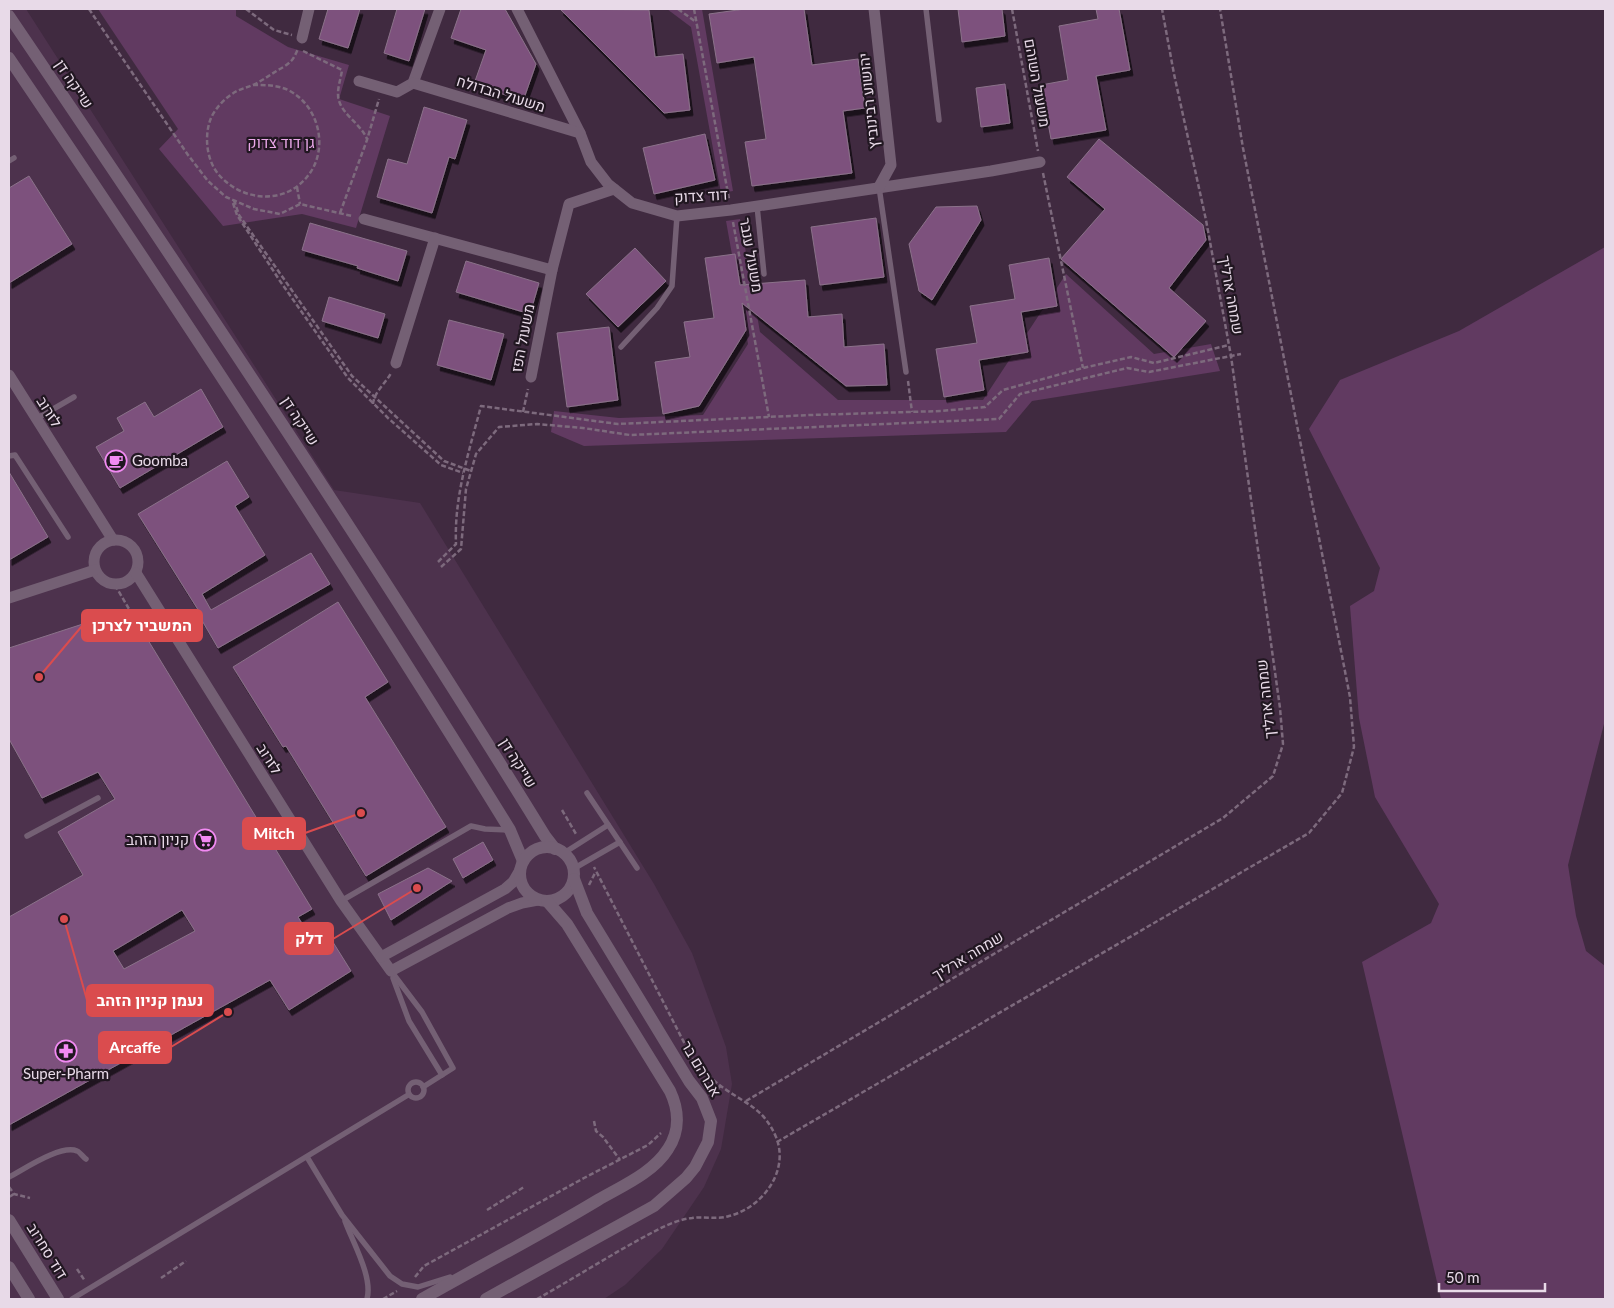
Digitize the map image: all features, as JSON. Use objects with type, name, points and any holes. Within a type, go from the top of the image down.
[{"type":"street","points":[[300,43],[309,9]]},
{"type":"street","points":[[359,82],[396,92],[413,83],[440,9]]},
{"type":"street","name":"דוד צדוק","points":[[518,9],[580,133],[592,162],[608,184],[632,203],[677,216],[880,188],[1040,162]]},
{"type":"street","name":"יהושוע רבינוביץ","points":[[874,9],[891,165],[880,188]]},
{"type":"street","name":"שייקה דן","points":[[9,16],[170,254],[328,494],[545,836],[560,851]]},
{"type":"street","points":[[9,58],[141,253],[264,440],[510,830],[521,866],[520,880],[524,888],[530,896],[543,901],[567,924],[670,1091],[676,1104],[678,1125],[674,1138],[668,1150],[648,1171],[551,1228],[422,1299]]},
{"type":"street","name":"משעול הבדולח","points":[[413,83],[580,133]]},
{"type":"street","name":"משעול הפז","points":[[531,377],[552,270],[569,204],[614,189]]},
{"type":"street","points":[[364,219],[552,270]]},
{"type":"street","points":[[396,363],[435,238]]},
{"type":"street","name":"לזרוב","points":[[9,375],[113,540]]},
{"type":"street","points":[[113,540],[127,542],[136,551],[139,560],[136,574],[126,582],[115,584],[103,581],[95,570],[94,565],[96,552],[105,542],[113,540]]},
{"type":"street","points":[[9,598],[95,570]]},
{"type":"street","name":"לזרוב","points":[[136,574],[341,901],[391,972]]},
{"type":"street","points":[[382,957],[505,888],[513,882],[528,854],[537,849],[546,847],[560,851],[570,860],[573,874],[571,888],[565,895],[557,900],[522,903],[508,908],[391,972]]},
{"type":"street","name":"אברהם בר","points":[[486,1299],[654,1206],[686,1178],[695,1167],[710,1135],[711,1121],[702,1098],[689,1081],[587,913],[573,874]]},
{"type":"street","name":"דוד סחרוב","points":[[9,1220],[58,1299]]},
{"type":"street","points":[[9,1267],[29,1299]]},
{"type":"lane","points":[[926,9],[939,120]]},
{"type":"lane","points":[[880,188],[906,372]]},
{"type":"lane","points":[[757,206],[764,274]]},
{"type":"lane","points":[[621,347],[657,308],[672,286],[677,216]]},
{"type":"lane","points":[[36,419],[74,397]]},
{"type":"lane","points":[[9,456],[15,455],[68,537]]},
{"type":"lane","points":[[587,793],[637,868]]},
{"type":"lane","points":[[28,836],[98,798]]},
{"type":"lane","points":[[560,851],[608,825]]},
{"type":"lane","points":[[341,901],[470,826],[510,830]]},
{"type":"lane","points":[[573,874],[620,842]]},
{"type":"lane","points":[[391,972],[422,1012],[453,1068],[423,1087]]},
{"type":"lane","points":[[391,972],[409,1021],[442,1076]]},
{"type":"lane","points":[[411,1083],[419,1083],[423,1087],[423,1095],[418,1098],[408,1095],[407,1090],[411,1083]]},
{"type":"lane","points":[[72,1299],[408,1095]]},
{"type":"lane","points":[[9,1178],[64,1150],[77,1151],[86,1159]]},
{"type":"lane","points":[[307,1156],[342,1215],[390,1276],[402,1284],[418,1287],[476,1269]]},
{"type":"lane","points":[[342,1215],[366,1275],[369,1291],[367,1299]]},
{"type":"path","points":[[89,9],[188,155],[208,181],[226,197],[254,209],[280,214],[300,204],[364,219]]},
{"type":"path","points":[[246,9],[274,30],[300,43],[342,70],[338,94],[340,106],[364,131],[367,140]]},
{"type":"path","points":[[678,9],[697,22]]},
{"type":"path","name":"משעול ענבר","points":[[694,9],[769,417]]},
{"type":"path","name":"משעול השוהם","points":[[1012,9],[1040,162],[1084,368]]},
{"type":"path","name":"שמחה ארליך","points":[[746,1101],[1223,818],[1273,776],[1283,744],[1280,708],[1231,356],[1206,220],[1174,74],[1162,9]]},
{"type":"path","points":[[778,1142],[1309,833],[1342,793],[1354,747],[1350,697],[1243,148],[1220,9]]},
{"type":"path","points":[[253,85],[272,85],[290,91],[305,103],[315,119],[320,137],[318,156],[310,173],[297,187],[280,195],[262,197],[244,194],[228,185],[215,171],[208,154],[207,136],[211,118],[222,102],[236,91],[253,85],[290,63],[300,43]]},
{"type":"path","points":[[340,213],[367,140],[382,89]]},
{"type":"path","points":[[297,187],[300,204]]},
{"type":"path","points":[[233,200],[239,215],[334,353],[352,376],[444,462],[471,471]]},
{"type":"path","points":[[233,200],[237,215],[348,378],[373,404],[441,465],[463,473]]},
{"type":"path","points":[[438,562],[456,544],[455,522],[459,488],[481,406],[618,424],[912,412],[985,407],[1002,390],[1084,368],[1131,358],[1154,363],[1229,345]]},
{"type":"path","points":[[441,567],[461,549],[466,489],[476,454],[499,427],[537,424],[630,435],[1000,418],[1020,394],[1127,368],[1149,372],[1242,354]]},
{"type":"path","points":[[373,404],[374,397],[386,383],[396,363]]},
{"type":"path","points":[[906,372],[912,412]]},
{"type":"path","name":"משעול הפז","points":[[522,412],[531,377]]},
{"type":"path","points":[[115,584],[129,609]]},
{"type":"path","points":[[594,1121],[596,1131],[603,1137],[620,1160]]},
{"type":"path","points":[[383,1299],[408,1285],[424,1266],[648,1146],[662,1132]]},
{"type":"path","points":[[9,1187],[14,1194],[30,1198]]},
{"type":"path","points":[[487,1210],[524,1187]]},
{"type":"path","points":[[9,1197],[14,1194]]},
{"type":"path","points":[[161,1278],[186,1262]]},
{"type":"shaded area","points":[[9,9],[26,9],[334,490],[420,503],[654,884],[692,953],[726,1047],[732,1084],[721,1149],[704,1187],[662,1249],[625,1285],[604,1299],[9,1299]]},
{"type":"green space","name":"גן דוד צדוק","points":[[98,9],[236,9],[236,16],[288,47],[349,65],[339,99],[390,116],[356,228],[302,214],[223,226],[159,149],[178,129]]},
{"type":"green space","points":[[667,9],[702,9],[733,191],[721,193],[691,27]]},
{"type":"green space","points":[[740,219],[760,332],[838,400],[983,400],[1066,274],[1154,354],[1211,344],[1220,371],[1032,401],[1006,432],[584,446],[551,432],[554,411],[619,418],[703,415],[748,344],[726,221]]},
{"type":"green space","points":[[1605,247],[1605,720],[1568,865],[1576,916],[1586,951],[1605,966],[1605,1299],[1441,1299],[1362,962],[1431,923],[1439,904],[1375,797],[1359,718],[1350,606],[1374,591],[1380,568],[1309,429],[1340,380],[1459,331]]},
{"type":"building","points":[[328,9],[360,9],[348,48],[319,39]]},
{"type":"building","points":[[397,9],[425,9],[409,61],[384,53]]},
{"type":"building","points":[[461,9],[505,9],[536,64],[523,101],[474,84],[486,50],[451,38]]},
{"type":"building","points":[[560,9],[649,10],[655,57],[683,54],[690,110],[664,113]]},
{"type":"building","points":[[745,9],[804,9],[812,65],[858,59],[865,108],[843,111],[852,173],[752,186],[745,142],[766,139],[754,57],[717,63],[709,14]]},
{"type":"building","points":[[958,9],[1002,9],[1005,36],[962,42]]},
{"type":"building","points":[[1096,9],[1119,9],[1130,70],[1096,76],[1106,130],[1051,139],[1041,85],[1068,80],[1059,26],[1098,19]]},
{"type":"building","points":[[1005,84],[1010,123],[981,127],[976,88]]},
{"type":"building","points":[[424,107],[467,120],[455,159],[449,157],[432,213],[377,197],[388,159],[407,164]]},
{"type":"building","points":[[705,134],[715,180],[654,194],[643,148]]},
{"type":"building","points":[[1099,139],[1203,225],[1206,240],[1169,288],[1206,321],[1174,357],[1061,259],[1105,209],[1067,177]]},
{"type":"building","points":[[29,176],[72,244],[9,283],[9,188]]},
{"type":"building","points":[[977,206],[981,220],[932,300],[919,291],[909,244],[936,207]]},
{"type":"building","points":[[876,218],[884,277],[820,285],[811,227]]},
{"type":"building","points":[[310,223],[407,251],[398,281],[357,268],[358,266],[302,250]]},
{"type":"building","points":[[635,248],[666,281],[618,327],[586,294]]},
{"type":"building","points":[[735,254],[740,285],[805,280],[808,317],[842,314],[844,347],[884,344],[887,385],[846,386],[742,303],[746,330],[699,406],[663,414],[655,362],[690,357],[684,322],[714,318],[705,258]]},
{"type":"building","points":[[1049,258],[1057,306],[1021,312],[1028,352],[979,360],[984,390],[944,397],[936,349],[977,343],[970,306],[1015,299],[1009,265]]},
{"type":"building","points":[[466,261],[539,283],[530,314],[456,292]]},
{"type":"building","points":[[329,297],[385,314],[378,338],[322,321]]},
{"type":"building","points":[[449,320],[504,334],[491,380],[437,365]]},
{"type":"building","points":[[609,327],[618,400],[567,407],[557,333]]},
{"type":"building","points":[[201,389],[223,427],[120,488],[96,447],[124,431],[117,418],[145,402],[154,417]]},
{"type":"building","points":[[227,461],[249,497],[235,506],[265,555],[202,594],[211,610],[311,553],[330,584],[218,648],[200,617],[202,616],[138,514]]},
{"type":"building","points":[[9,472],[48,537],[9,560]]},
{"type":"building","points":[[338,602],[388,682],[365,697],[446,827],[366,876],[286,746],[283,747],[233,667]]},
{"type":"building","name":"קניון הזהב","points":[[129,609],[312,909],[298,917],[306,930],[321,923],[351,971],[289,1010],[270,980],[9,1125],[9,917],[83,875],[58,832],[115,799],[98,772],[42,798],[9,739],[9,648]],"holes":[[[182,910],[195,931],[124,969],[113,951]]]},
{"type":"building","points":[[483,842],[493,860],[463,878],[453,859]]},
{"type":"building","points":[[428,868],[452,881],[391,920],[378,894]]},
{"type":"place","name":"Goomba","points":[[116,461]]},
{"type":"place","name":"המשביר לצרכן","points":[[39,677]]},
{"type":"place","name":"Mitch","points":[[361,813]]},
{"type":"place","name":"קניון הזהב","points":[[205,840]]},
{"type":"place","name":"דלק","points":[[417,888]]},
{"type":"place","name":"נעמן קניון הזהב","points":[[64,919]]},
{"type":"place","name":"Arcaffe","points":[[228,1012]]},
{"type":"place","name":"Super-Pharm","points":[[66,1051]]}]
